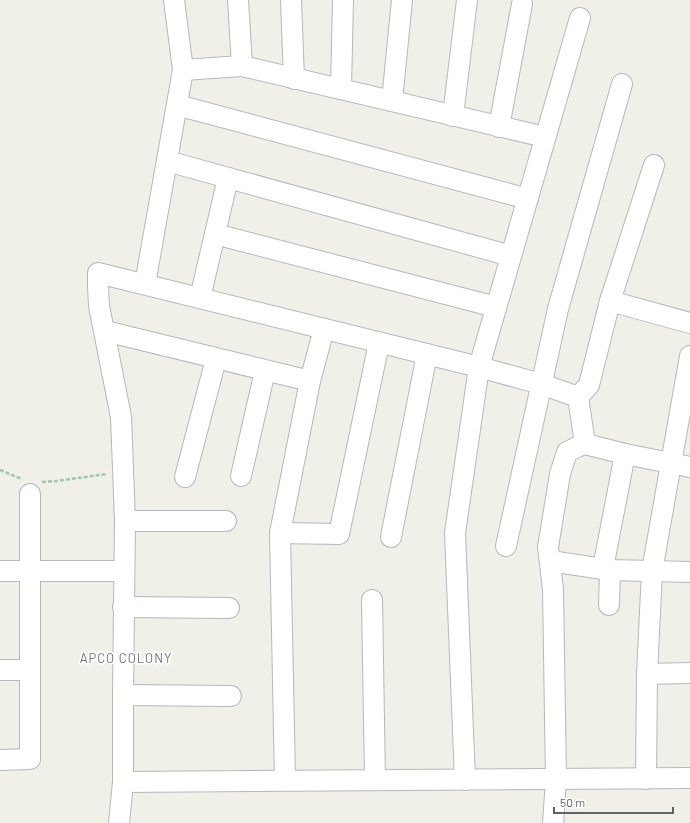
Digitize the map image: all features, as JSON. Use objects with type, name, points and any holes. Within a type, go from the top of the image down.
[{"type":"street","points":[[146,284],[184,70],[174,0]]},
{"type":"street","points":[[238,0],[242,66]]},
{"type":"street","points":[[291,0],[294,78]]},
{"type":"street","points":[[341,89],[343,0]]},
{"type":"street","points":[[392,101],[402,0]]},
{"type":"street","points":[[453,116],[467,0]]},
{"type":"street","points":[[499,126],[522,4]]},
{"type":"street","points":[[465,780],[455,533],[479,367],[580,18]]},
{"type":"street","points":[[184,70],[242,66],[545,137]]},
{"type":"street","points":[[506,546],[558,309],[622,84]]},
{"type":"street","points":[[177,105],[528,199]]},
{"type":"street","points":[[167,161],[511,256]]},
{"type":"street","points":[[578,397],[589,385],[610,301],[654,165]]},
{"type":"street","points":[[200,298],[228,178]]},
{"type":"street","points":[[215,234],[496,307]]},
{"type":"street","points":[[119,823],[123,782],[122,696],[125,521],[121,417],[99,306],[98,273],[479,367],[541,384],[578,397]]},
{"type":"street","points":[[610,301],[690,323]]},
{"type":"street","points":[[285,780],[280,533],[310,381],[324,329]]},
{"type":"street","points":[[105,331],[310,381]]},
{"type":"street","points":[[280,533],[339,534],[379,343]]},
{"type":"street","points":[[391,537],[427,354]]},
{"type":"street","points":[[646,779],[647,674],[652,571],[681,465],[690,356]]},
{"type":"street","points":[[185,477],[216,359]]},
{"type":"street","points":[[241,476],[265,370]]},
{"type":"street","points":[[578,397],[585,444]]},
{"type":"street","points":[[553,823],[556,780],[553,589],[548,547],[560,474],[568,452],[577,446],[585,444],[625,454],[681,465]]},
{"type":"street","points":[[609,605],[607,569],[625,454]]},
{"type":"street","points":[[0,760],[30,759],[30,485]]},
{"type":"street","points":[[125,521],[226,521]]},
{"type":"street","points":[[550,561],[607,569],[690,572]]},
{"type":"street","points":[[0,571],[124,571]]},
{"type":"street","points":[[372,600],[375,780]]},
{"type":"street","points":[[123,607],[229,608]]},
{"type":"street","points":[[0,670],[30,670]]},
{"type":"street","points":[[647,674],[690,673]]},
{"type":"street","points":[[122,696],[230,696]]},
{"type":"street","points":[[123,782],[690,778]]},
{"type":"path","points":[[0,470],[30,485],[123,472]]},
{"type":"district","name":"APCO COLONY","points":[[126,658]]}]
